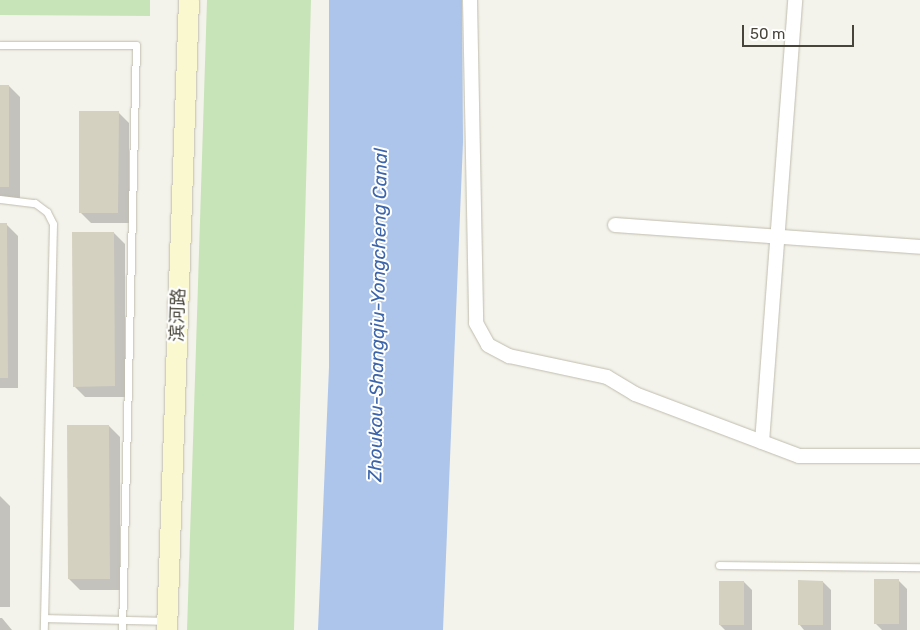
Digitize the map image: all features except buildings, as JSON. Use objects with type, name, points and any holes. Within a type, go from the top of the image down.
[{"type":"street","name":"滨河路","points":[[168,625],[189,0]]},
{"type":"street","points":[[470,0],[476,323],[488,345],[509,356],[607,377],[635,394],[799,456],[920,456]]},
{"type":"street","points":[[762,442],[795,0]]},
{"type":"street","points":[[615,225],[920,246]]},
{"type":"lane","points":[[0,45],[136,45],[122,630]]},
{"type":"lane","points":[[0,200],[35,203],[48,212],[53,224],[44,630]]},
{"type":"lane","points":[[719,565],[920,566]]},
{"type":"lane","points":[[44,618],[122,620],[168,625]]},
{"type":"green space","points":[[0,0],[150,0],[150,16],[0,15]]},
{"type":"green space","points":[[207,0],[311,0],[294,630],[187,630]]},
{"type":"water","name":"Zhoukou-Shangqiu-Yongcheng Canal","points":[[329,0],[462,0],[463,142],[443,630],[318,630],[329,367]]}]
